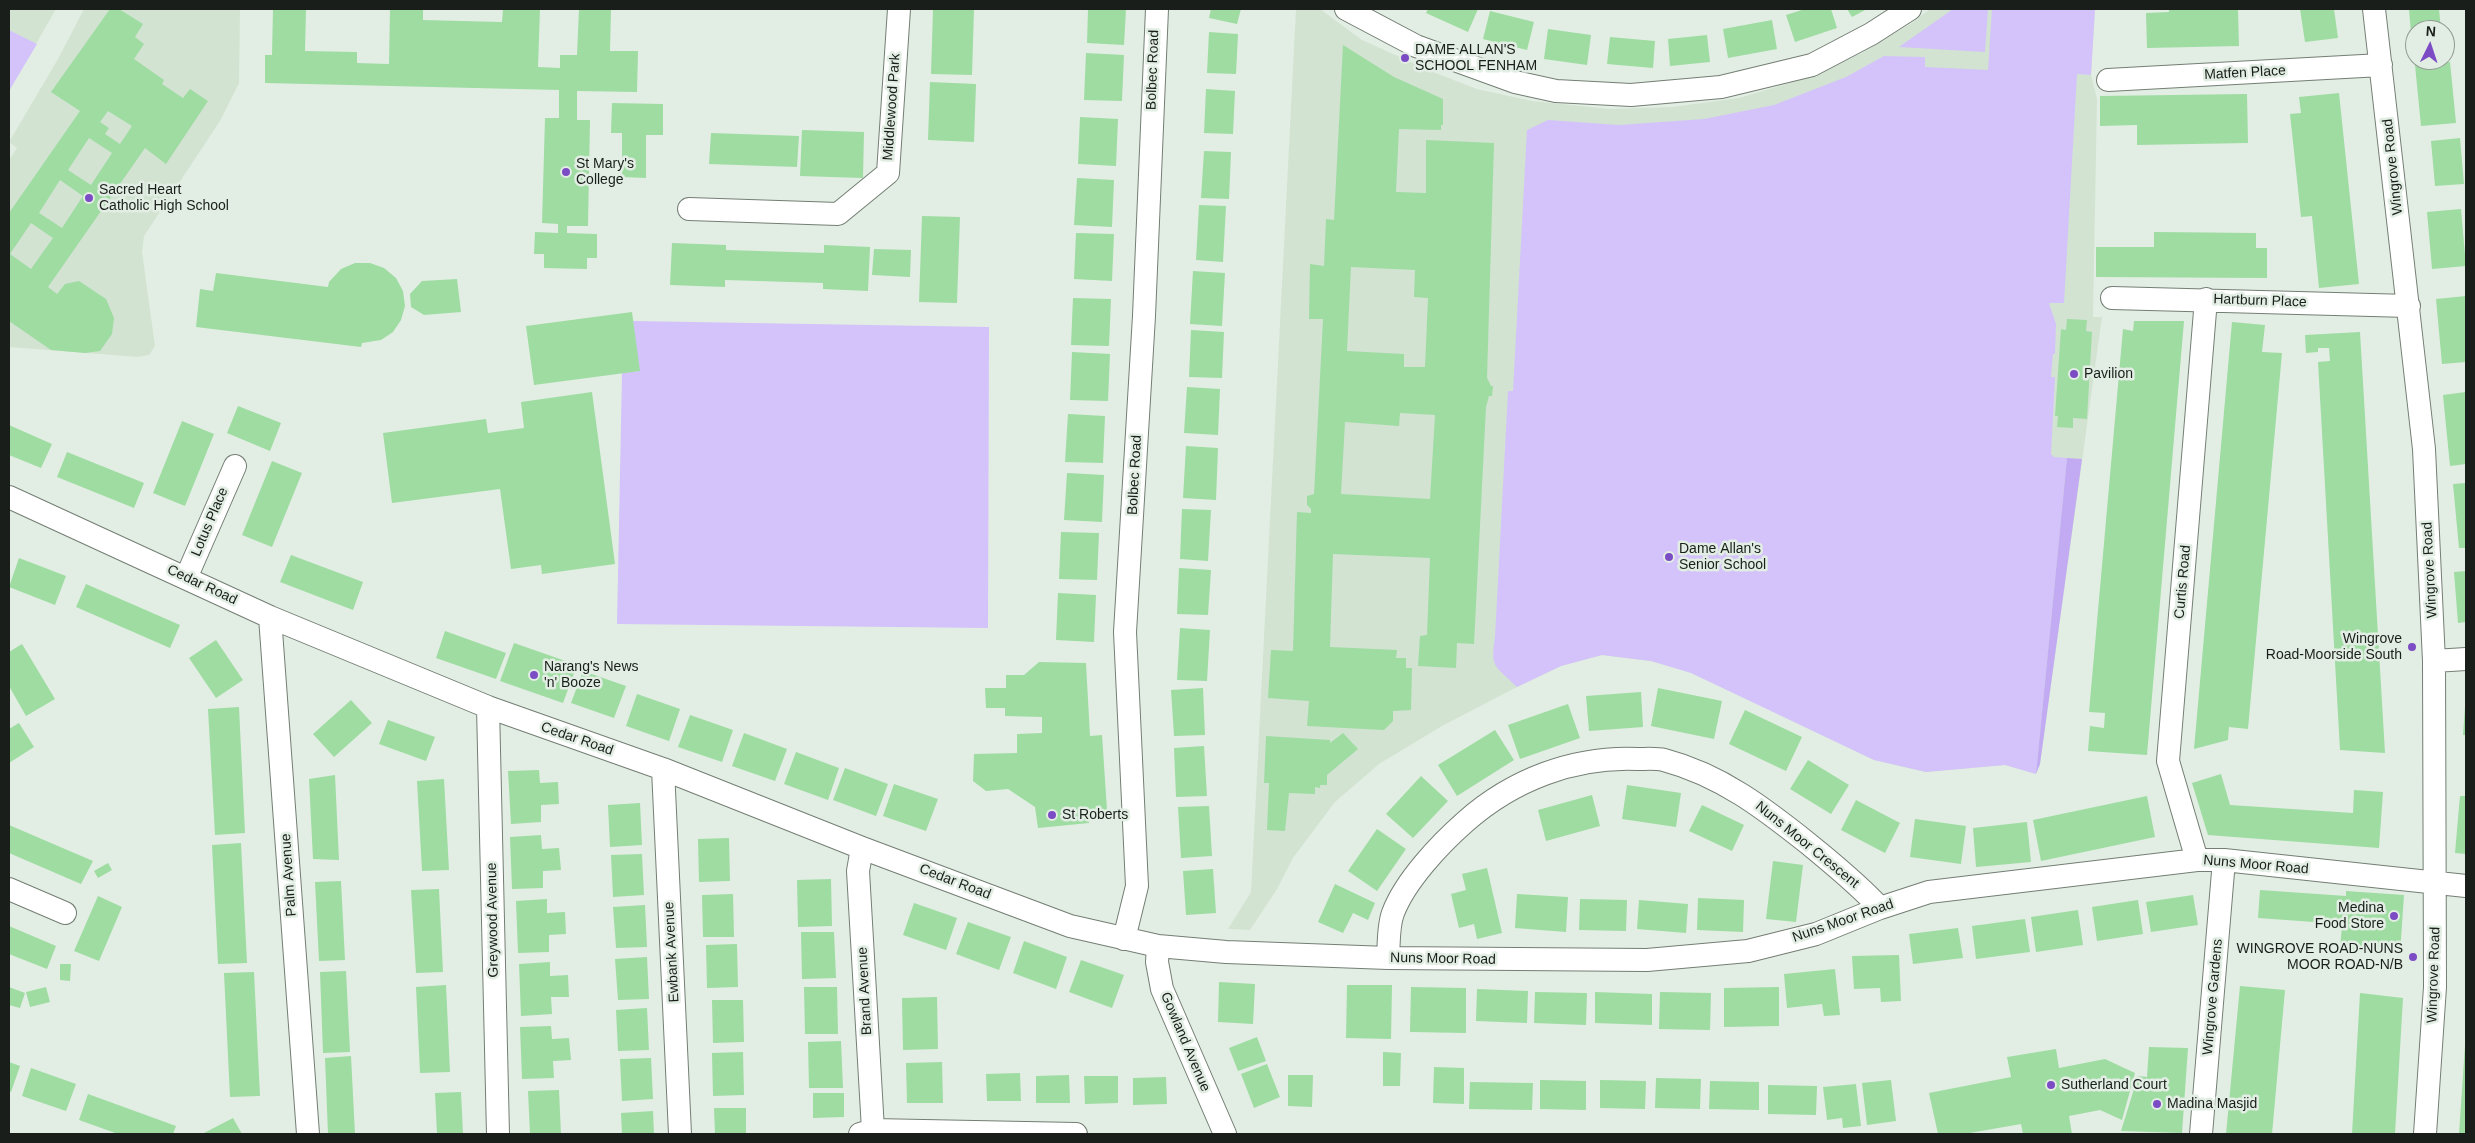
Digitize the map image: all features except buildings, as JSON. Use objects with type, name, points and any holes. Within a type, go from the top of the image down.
[{"type":"street","name":"Middlewood Park","points":[[689,210],[838,214],[888,173],[899,9]]},
{"type":"street","name":"Bolbec Road","points":[[1124,939],[1137,886],[1125,632],[1144,316],[1157,9]]},
{"type":"street","points":[[1346,9],[1416,46],[1515,82],[1556,91],[1632,96],[1721,88],[1812,65],[1872,34],[1910,9]]},
{"type":"street","name":"Wingrove Road","points":[[2374,9],[2424,449],[2434,661],[2435,987],[2425,1134]]},
{"type":"street","name":"Matfen Place","points":[[2108,80],[2381,65]]},
{"type":"street","name":"Hartburn Place","points":[[2112,298],[2409,306]]},
{"type":"street","name":"Curtis Road","points":[[2197,860],[2168,761],[2206,300]]},
{"type":"street","name":"Lotus Place","points":[[186,578],[235,466]]},
{"type":"street","name":"Cedar Road","points":[[9,497],[270,616],[488,707],[663,769],[862,848],[1070,926],[1158,946]]},
{"type":"street","name":"Palm Avenue","points":[[270,616],[308,1134]]},
{"type":"street","points":[[2434,661],[2466,659]]},
{"type":"street","name":"Greywood Avenue","points":[[488,707],[498,1134]]},
{"type":"street","name":"Nuns Moor Crescent","points":[[1388,958],[1393,914],[1417,872],[1454,832],[1482,807],[1489,801],[1526,781],[1545,774],[1573,764],[1616,758],[1663,760],[1711,778],[1760,805],[1858,884],[1880,908]]},
{"type":"street","name":"Ewbank Avenue","points":[[663,769],[680,1134]]},
{"type":"street","name":"Brand Avenue","points":[[862,848],[858,871],[868,1133]]},
{"type":"street","name":"Nuns Moor Road","points":[[1158,946],[1226,952],[1388,958],[1647,960],[1748,951],[1816,934],[1880,908],[1929,892],[2197,860],[2224,860],[2466,886]]},
{"type":"street","name":"Wingrove Gardens","points":[[2201,1134],[2224,860]]},
{"type":"street","points":[[9,889],[65,913]]},
{"type":"street","name":"Gowland Avenue","points":[[1158,946],[1157,962],[1162,989],[1225,1134]]},
{"type":"street","points":[[868,1133],[1076,1134]]},
{"type":"shaded area","points":[[9,9],[56,9],[9,91]]},
{"type":"shaded area","name":"Sacred Heart Catholic High School","points":[[84,9],[240,9],[239,83],[220,121],[144,236],[142,252],[155,346],[149,355],[138,357],[9,347],[9,160],[17,148],[9,142],[58,59]]},
{"type":"shaded area","name":"Dame Allan's Senior School","points":[[1296,9],[1320,9],[1362,40],[1433,72],[1477,89],[1532,101],[1610,109],[1672,107],[1739,98],[1797,81],[1862,53],[1912,23],[1930,9],[2095,9],[2091,75],[2097,99],[2093,317],[2102,317],[2040,764],[2036,774],[2005,765],[1926,772],[1874,760],[1691,672],[1650,661],[1602,655],[1561,666],[1517,687],[1442,726],[1379,764],[1335,802],[1293,858],[1277,889],[1250,930],[1228,929],[1251,892]]},
{"type":"shaded area","points":[[1953,9],[1988,9],[1985,52],[1899,47]]},
{"type":"shaded area","name":"Dame Allan's Senior School","points":[[1992,9],[2095,9],[2091,75],[2077,74],[2064,303],[2049,303],[2056,324],[2055,354],[2053,354],[2051,377],[2055,377],[2051,454],[2054,457],[2067,458],[2036,774],[2005,765],[1926,772],[1874,760],[1691,673],[1651,661],[1602,655],[1561,666],[1517,687],[1496,666],[1493,655],[1508,391],[1513,391],[1527,130],[1548,120],[1619,125],[1704,119],[1774,105],[1846,77],[1884,56],[1925,57],[1925,67],[1988,70]]},
{"type":"shaded area","points":[[9,30],[37,44],[9,91]]},
{"type":"shaded area","points":[[633,321],[989,327],[988,628],[617,624],[622,373],[639,371]]},
{"type":"shaded area","points":[[2067,458],[2082,459],[2040,764],[2036,774]]},
{"type":"place","name":"DAME ALLAN'S SCHOOL FENHAM","points":[[1405,58]]},
{"type":"place","name":"St Mary's College","points":[[566,172]]},
{"type":"place","name":"Sacred Heart Catholic High School","points":[[89,198]]},
{"type":"place","name":"Pavilion","points":[[2074,374]]},
{"type":"place","name":"Dame Allan's Senior School","points":[[1669,557]]},
{"type":"place","name":"Wingrove Road-Moorside South","points":[[2412,647]]},
{"type":"place","name":"Narang's News 'n' Booze","points":[[534,675]]},
{"type":"place","name":"St Roberts","points":[[1052,815]]},
{"type":"place","name":"Medina Food Store","points":[[2394,916]]},
{"type":"place","name":"WINGROVE ROAD-NUNS MOOR ROAD-N/B","points":[[2413,957]]},
{"type":"place","name":"Sutherland Court","points":[[2051,1085]]},
{"type":"place","name":"Madina Masjid","points":[[2157,1104]]}]
